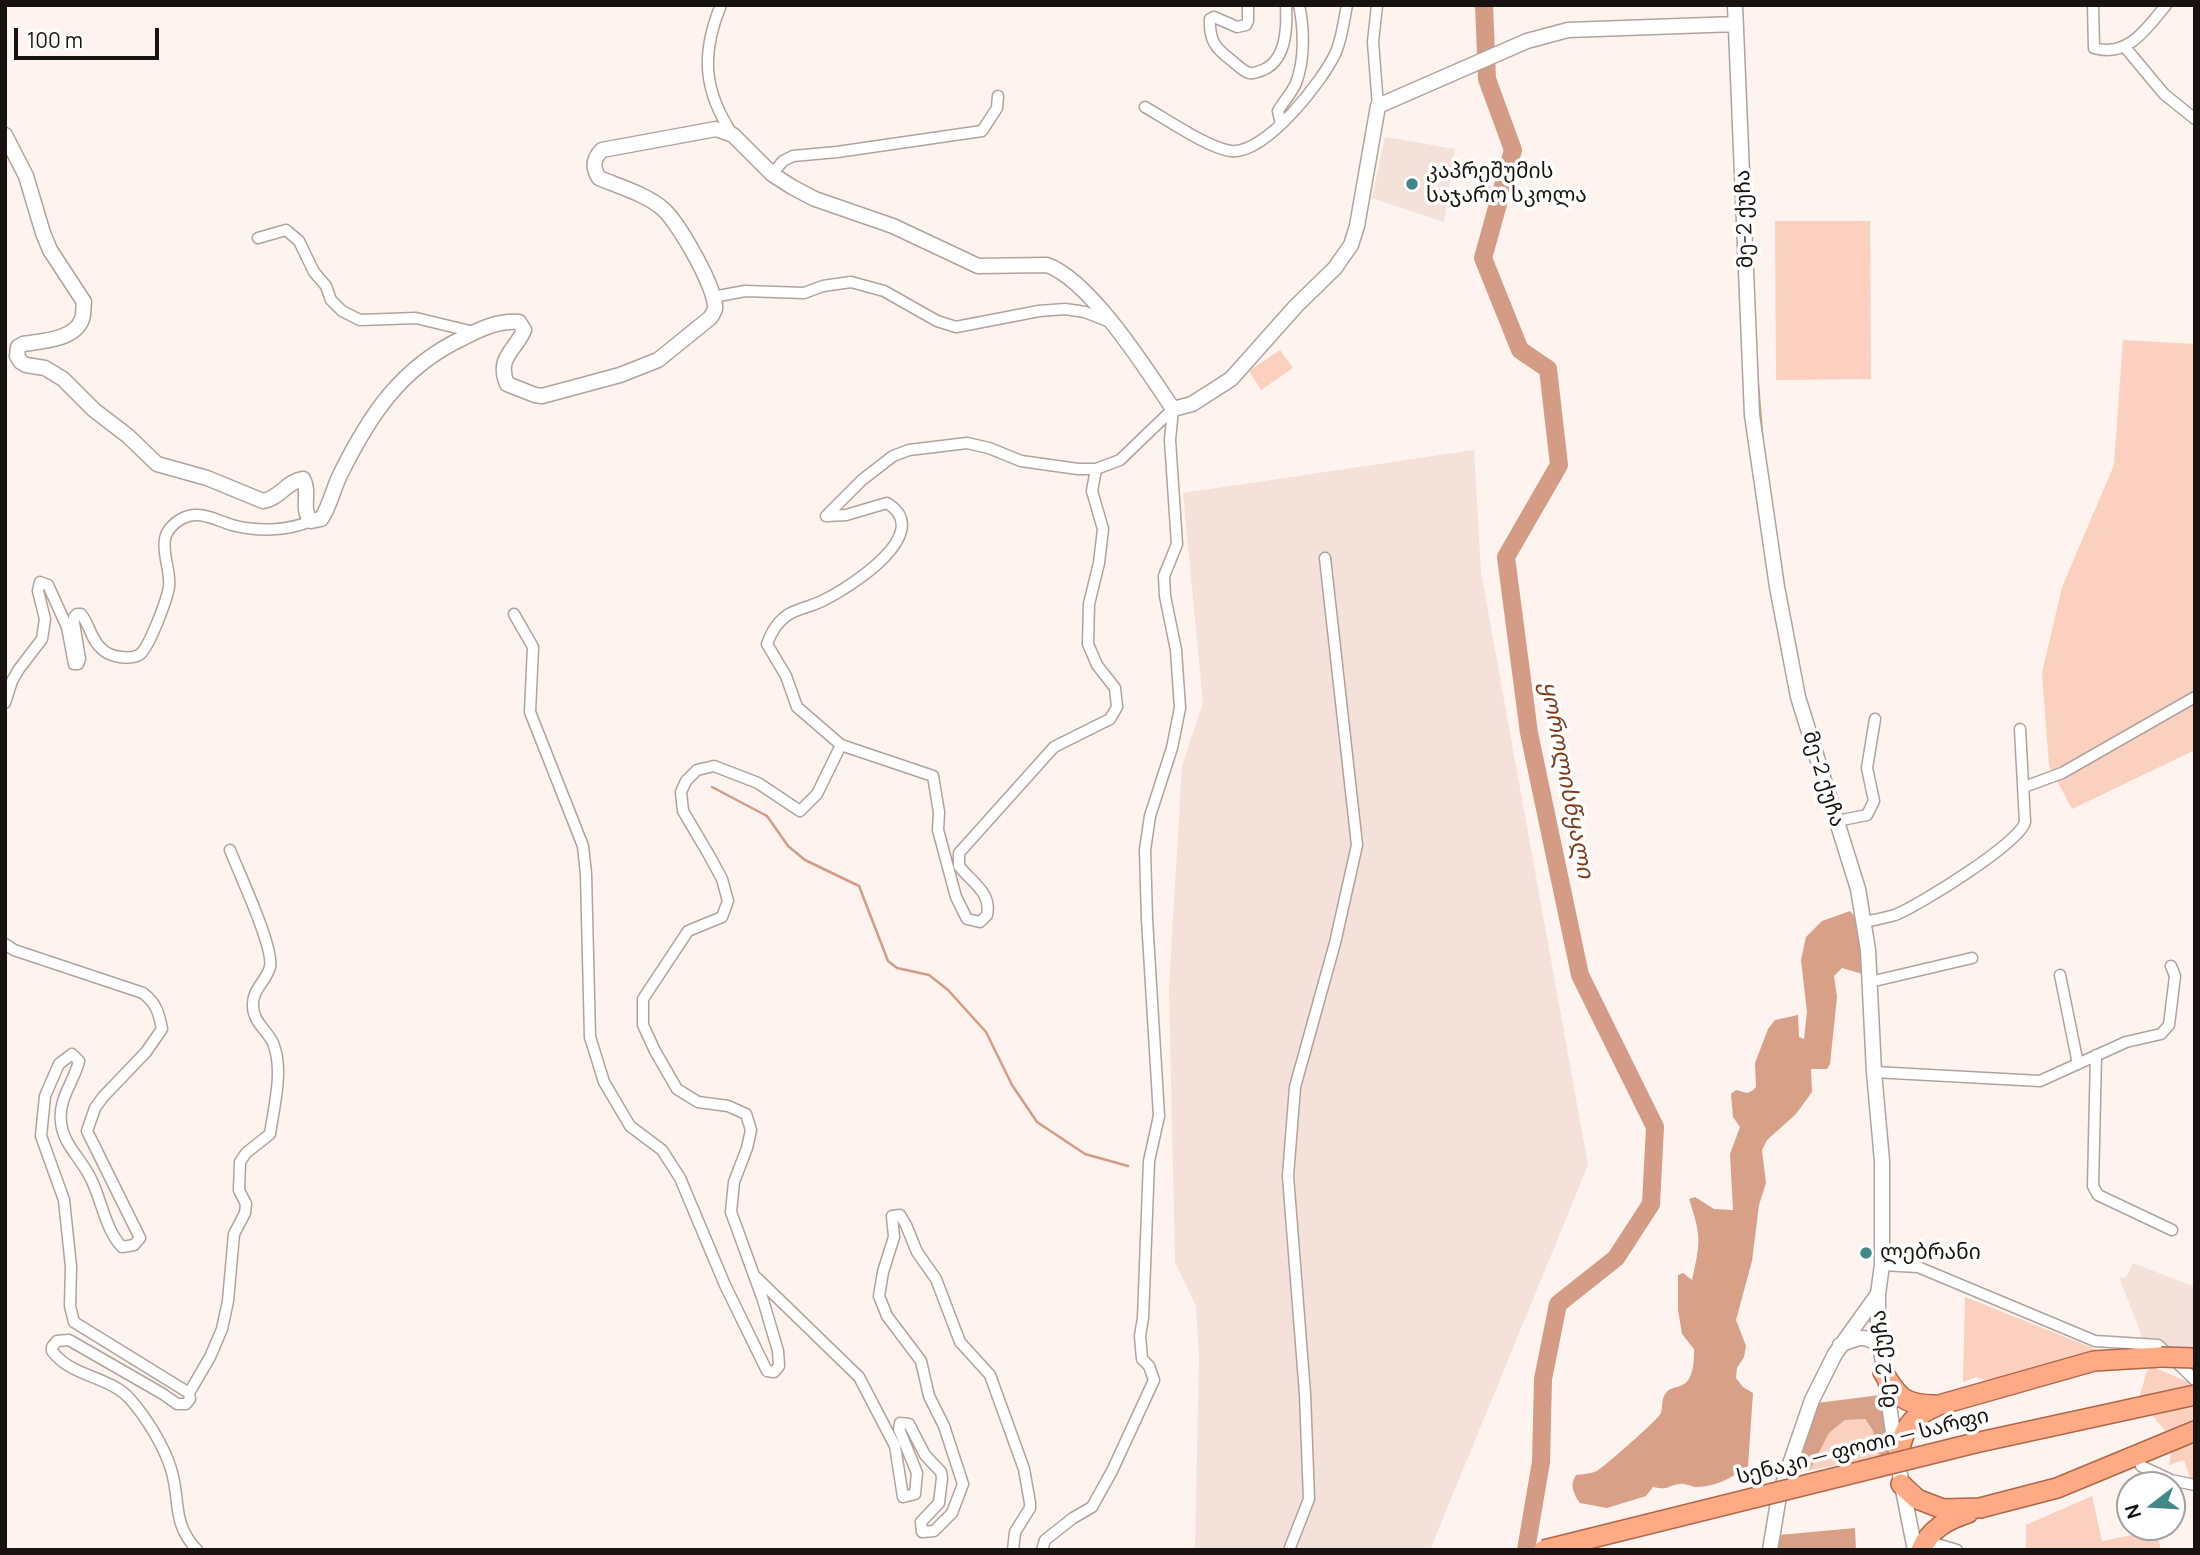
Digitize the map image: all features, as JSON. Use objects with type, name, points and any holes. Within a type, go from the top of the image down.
[{"type":"highway","points":[[1897,1460],[1903,1434],[1917,1415],[1939,1405],[2094,1361],[2195,1358]]},
{"type":"highway","points":[[1883,1372],[1895,1393],[1913,1405],[1939,1405]]},
{"type":"highway","name":"სენაკი — ფოთი — სარფი","points":[[1544,1550],[1975,1443],[2195,1395]]},
{"type":"highway","points":[[1918,1544],[1944,1522],[1980,1508],[2057,1489],[2195,1432]]},
{"type":"highway","points":[[1901,1484],[1917,1499],[1943,1509],[1980,1508]]},
{"type":"street","points":[[721,5],[706,50],[709,79],[720,116],[733,135],[772,174],[815,199],[893,226],[978,266],[1046,265],[1056,268],[1085,293],[1113,323],[1173,409],[1170,440],[1177,544],[1164,576],[1165,596],[1176,650],[1181,708],[1172,748],[1150,816],[1145,850],[1159,1116],[1149,1161],[1140,1336],[1142,1359],[1149,1366],[1154,1380],[1112,1471],[1092,1507],[1045,1540],[1042,1550]]},
{"type":"street","points":[[1248,5],[1248,21],[1245,25],[1237,27],[1214,17],[1210,19],[1210,29],[1216,49],[1249,73],[1256,73],[1271,66],[1278,56],[1287,31],[1286,5]]},
{"type":"street","points":[[1281,124],[1278,111],[1296,84],[1301,55],[1302,21],[1299,5]]},
{"type":"street","points":[[1145,107],[1217,147],[1231,151],[1246,150],[1299,108],[1320,80],[1337,50],[1347,5]]},
{"type":"street","points":[[1096,468],[1092,491],[1103,529],[1099,563],[1089,604],[1087,644],[1097,665],[1115,688],[1118,707],[1110,719],[1054,747],[959,853],[960,866],[983,891],[987,900],[987,915],[980,922],[967,919],[956,897],[938,830],[939,812],[933,776],[841,745],[797,707],[786,676],[767,644],[773,628],[790,614],[823,601],[857,581],[894,547],[902,532],[900,517],[887,503],[846,515],[827,516],[862,480],[893,456],[909,450],[967,443],[989,448],[1021,461],[1078,469],[1096,468],[1120,460],[1173,409],[1192,404],[1231,379],[1288,315],[1335,268],[1351,245],[1378,106],[1373,42],[1377,5]]},
{"type":"street","name":"მე-2 ქუჩა","points":[[1735,5],[1752,415],[1777,587],[1798,697],[1858,889],[1863,922],[1870,982],[1882,1161],[1882,1265],[1878,1294],[1880,1346],[1901,1484],[1918,1544]]},
{"type":"street","points":[[2093,5],[2094,48],[2101,51],[2138,40],[2166,5]]},
{"type":"street","points":[[1378,106],[1527,41],[1568,30],[1736,24]]},
{"type":"street","points":[[2124,46],[2164,94],[2195,119]]},
{"type":"street","points":[[772,174],[793,156],[982,131],[997,108],[998,96]]},
{"type":"street","points":[[5,703],[19,668],[42,639],[46,620],[38,591],[40,582],[48,585],[54,594],[66,627],[74,664],[78,664],[80,659],[74,623],[77,614],[81,614],[86,620],[93,637],[104,651],[111,655],[139,655],[159,615],[169,586],[165,536],[171,527],[181,519],[200,514],[233,525],[261,530],[301,526],[321,519],[359,437],[394,386],[428,357],[474,332],[500,322],[510,321],[522,325],[524,330],[521,337],[507,356],[505,378],[508,384],[535,395],[542,396],[620,375],[657,360],[710,318],[715,309],[710,284],[665,210],[656,203],[599,178],[594,171],[594,163],[602,150],[621,145],[703,130],[716,129],[733,135]]},
{"type":"street","points":[[5,135],[26,176],[50,250],[84,302],[82,321],[72,331],[61,337],[18,347],[17,356],[21,362],[45,368],[63,379],[137,447],[157,464],[168,469],[207,478],[263,501],[271,500],[296,480],[303,479],[307,485],[305,510],[311,521]]},
{"type":"street","points":[[258,238],[286,230],[299,241],[331,300],[342,311],[360,320],[416,317],[474,332]]},
{"type":"street","points":[[713,297],[745,291],[804,293],[823,286],[851,282],[884,291],[937,321],[956,327],[1065,309],[1085,312],[1113,323]]},
{"type":"street","points":[[1289,1550],[1309,1499],[1305,1394],[1288,1176],[1295,1087],[1335,943],[1357,845],[1325,558]]},
{"type":"street","points":[[514,614],[533,647],[530,712],[583,846],[587,887],[590,1037],[604,1082],[630,1126],[662,1150],[680,1178],[731,1297],[767,1371],[774,1371],[779,1366],[778,1351],[731,1212],[734,1182],[751,1130],[747,1114],[727,1106],[698,1102],[677,1089],[643,1025],[643,999],[688,930],[722,917],[728,901],[716,867],[683,811],[681,792],[686,781],[697,770],[714,766],[758,783],[800,811],[817,794],[841,745]]},
{"type":"street","points":[[2024,787],[2063,774],[2195,696]]},
{"type":"street","points":[[1836,821],[1867,815],[1874,801],[1867,768],[1875,719]]},
{"type":"street","points":[[1863,922],[1894,915],[1914,906],[2008,844],[2024,829],[2021,729]]},
{"type":"street","points":[[197,1550],[187,1540],[179,1523],[171,1470],[163,1451],[129,1397],[63,1363],[52,1352],[52,1347],[63,1339],[80,1345],[177,1405],[186,1404],[190,1399],[189,1393],[210,1357],[224,1320],[234,1234],[246,1213],[246,1203],[239,1190],[240,1162],[246,1153],[270,1134],[278,1059],[272,1041],[255,1018],[253,1007],[254,995],[270,967],[268,946],[230,850]]},
{"type":"street","points":[[5,944],[14,950],[143,993],[154,1001],[160,1015],[162,1029],[146,1052],[103,1097],[95,1108],[87,1131],[139,1238],[134,1245],[122,1247],[114,1238],[90,1177],[67,1142],[61,1123],[64,1097],[77,1072],[79,1061],[72,1054],[59,1064],[46,1096],[41,1136],[64,1200],[71,1267],[70,1306],[74,1322],[189,1393]]},
{"type":"street","points":[[1870,982],[1972,958]]},
{"type":"street","points":[[1874,1072],[2040,1082],[2126,1042],[2161,1034],[2169,1025],[2175,976],[2171,966]]},
{"type":"street","points":[[2060,975],[2078,1064]]},
{"type":"street","points":[[2096,1055],[2093,1186],[2098,1195],[2172,1230]]},
{"type":"street","points":[[754,1276],[859,1377],[895,1446],[903,1497],[915,1494],[917,1479],[899,1429],[900,1423],[909,1423],[925,1455],[941,1472],[939,1503],[921,1522],[922,1532],[934,1531],[952,1513],[962,1484],[944,1426],[929,1396],[921,1361],[887,1316],[879,1296],[894,1237],[892,1216],[900,1215],[917,1252],[936,1279],[960,1342],[990,1375],[1024,1469],[1030,1508],[1015,1532],[1013,1550]]},
{"type":"street","points":[[1882,1265],[1918,1267],[2095,1341],[2158,1345],[2195,1380]]},
{"type":"street","points":[[1770,1550],[1779,1496],[1812,1400],[1840,1345],[1878,1294]]},
{"type":"street","points":[[1840,1345],[1863,1337],[1870,1338],[1880,1346]]},
{"type":"street","points":[[2141,1466],[2171,1480],[2195,1485]]},
{"type":"street","points":[[1918,1544],[1957,1550]]},
{"type":"shaded area","name":"კაპრეშუმის საჯარო სკოლა","points":[[1385,137],[1455,149],[1444,222],[1372,198]]},
{"type":"shaded area","points":[[1775,221],[1870,221],[1871,379],[1776,380]]},
{"type":"shaded area","points":[[2123,340],[2195,344],[2195,750],[2072,809],[2049,766],[2042,673],[2062,587],[2114,465]]},
{"type":"shaded area","points":[[1280,350],[1293,368],[1261,390],[1249,371]]},
{"type":"shaded area","points":[[1474,450],[1481,572],[1588,1165],[1430,1550],[1195,1550],[1199,1358],[1196,1306],[1175,1262],[1169,987],[1182,766],[1203,703],[1183,493]]},
{"type":"shaded area","points":[[1850,911],[1860,931],[1866,975],[1842,968],[1834,976],[1837,997],[1830,1064],[1827,1069],[1811,1069],[1812,1092],[1796,1114],[1767,1140],[1762,1150],[1766,1183],[1759,1205],[1752,1261],[1736,1320],[1746,1346],[1736,1378],[1743,1387],[1753,1393],[1748,1466],[1711,1485],[1653,1487],[1646,1496],[1607,1508],[1580,1503],[1573,1486],[1576,1475],[1597,1471],[1620,1452],[1658,1417],[1667,1391],[1685,1384],[1691,1376],[1694,1349],[1682,1334],[1678,1310],[1678,1275],[1683,1273],[1692,1280],[1698,1247],[1698,1231],[1689,1199],[1695,1197],[1714,1209],[1733,1210],[1730,1154],[1740,1127],[1733,1117],[1731,1094],[1736,1090],[1747,1093],[1756,1087],[1755,1063],[1768,1029],[1775,1020],[1798,1015],[1799,1037],[1804,1039],[1807,1012],[1801,960],[1806,937],[1822,921]]},
{"type":"shaded area","points":[[2133,1263],[2195,1287],[2195,1374],[2150,1357],[2119,1277],[2126,1278]]},
{"type":"shaded area","points":[[1965,1297],[2115,1357],[2020,1392],[1976,1377],[1963,1382]]},
{"type":"shaded area","points":[[2153,1367],[2195,1385],[2194,1491],[2184,1460],[2169,1465],[2173,1441],[2139,1398],[2147,1371]]},
{"type":"shaded area","points":[[1880,1395],[1888,1455],[1880,1457],[1873,1431],[1865,1419],[1845,1420],[1829,1433],[1810,1470],[1793,1473],[1817,1403]]},
{"type":"shaded area","points":[[1864,1419],[1873,1431],[1880,1457],[1810,1470],[1829,1433],[1845,1420]]},
{"type":"shaded area","points":[[2092,1496],[2102,1541],[2116,1538],[2116,1541],[2159,1541],[2161,1550],[2026,1550],[2026,1525]]},
{"type":"shaded area","points":[[1855,1528],[1856,1550],[1777,1550],[1779,1535]]},
{"type":"waterway","name":"ყოროლისწყალი","points":[[1484,5],[1487,79],[1513,150],[1483,258],[1520,350],[1548,369],[1559,465],[1506,557],[1529,733],[1580,975],[1655,1127],[1651,1204],[1616,1258],[1558,1304],[1543,1379],[1541,1462],[1526,1550]]},
{"type":"waterway","points":[[1757,372],[1763,446]]},
{"type":"waterway","points":[[712,787],[767,816],[788,846],[805,860],[859,886],[888,961],[897,968],[929,975],[948,990],[986,1032],[1012,1085],[1037,1122],[1085,1154],[1128,1166]]},
{"type":"place","name":"კაპრეშუმის საჯარო სკოლა","points":[[1412,184]]},
{"type":"place","name":"ლებრანი","points":[[1866,1253]]}]
